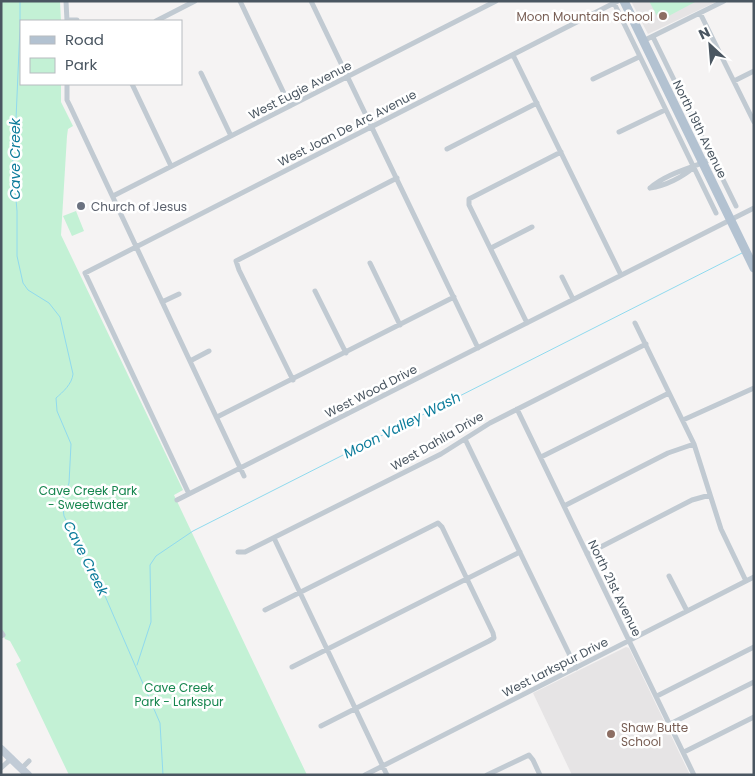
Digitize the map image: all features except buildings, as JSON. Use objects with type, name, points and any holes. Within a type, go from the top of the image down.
[{"type":"main road","name":"North 19th Avenue","points":[[624,1],[698,165],[752,261]]},
{"type":"street","points":[[66,1],[66,20]]},
{"type":"street","points":[[158,20],[195,1]]},
{"type":"street","points":[[240,1],[290,106]]},
{"type":"street","points":[[311,1],[478,348]]},
{"type":"street","name":"West Eugie Avenue","points":[[113,196],[496,1]]},
{"type":"street","points":[[644,42],[724,1]]},
{"type":"street","name":"West Joan De Arc Avenue","points":[[189,494],[85,273],[616,2]]},
{"type":"street","name":"North 19th Avenue","points":[[616,2],[639,57],[665,110],[698,165],[716,213]]},
{"type":"street","points":[[700,13],[754,122]]},
{"type":"street","name":"North 19th Avenue","points":[[653,37],[736,206]]},
{"type":"street","points":[[513,55],[621,275]]},
{"type":"street","points":[[593,79],[639,57]]},
{"type":"street","points":[[734,81],[754,71]]},
{"type":"street","points":[[201,73],[230,136]]},
{"type":"street","points":[[67,85],[67,100],[244,476]]},
{"type":"street","points":[[132,85],[171,166]]},
{"type":"street","points":[[447,149],[537,103]]},
{"type":"street","points":[[619,132],[665,110]]},
{"type":"street","points":[[527,323],[469,205],[469,199],[561,152]]},
{"type":"street","points":[[698,165],[659,187],[650,188],[686,168],[712,159]]},
{"type":"street","points":[[293,380],[236,261],[397,178]]},
{"type":"street","name":"West Wood Drive","points":[[177,500],[754,208]]},
{"type":"street","points":[[490,248],[532,227]]},
{"type":"street","points":[[370,263],[400,325]]},
{"type":"street","points":[[562,277],[574,299]]},
{"type":"street","points":[[315,290],[346,353]]},
{"type":"street","points":[[162,302],[179,294]]},
{"type":"street","points":[[217,417],[454,298]]},
{"type":"street","points":[[635,323],[694,444],[721,529],[746,581]]},
{"type":"street","name":"West Dahlia Drive","points":[[238,552],[245,552],[274,538],[441,454],[485,426],[646,344]]},
{"type":"street","points":[[190,361],[209,351]]},
{"type":"street","points":[[683,420],[754,388]]},
{"type":"street","points":[[540,457],[669,393]]},
{"type":"street","name":"North 21st Avenue","points":[[517,409],[694,775]]},
{"type":"street","points":[[465,439],[576,668]]},
{"type":"street","points":[[564,506],[668,453],[694,444]]},
{"type":"street","points":[[587,554],[692,500],[710,495]]},
{"type":"street","points":[[266,610],[438,523],[442,527],[493,633],[494,638],[320,726]]},
{"type":"street","points":[[274,538],[387,775]]},
{"type":"street","points":[[292,667],[520,552]]},
{"type":"street","points":[[669,576],[687,611]]},
{"type":"street","name":"West Larkspur Drive","points":[[365,775],[754,577]]},
{"type":"street","points":[[657,696],[754,647]]},
{"type":"street","points":[[670,724],[754,682]]},
{"type":"street","points":[[684,752],[754,717]]},
{"type":"street","points":[[1,749],[28,775]]},
{"type":"street","points":[[487,775],[529,755],[540,775]]},
{"type":"street","points":[[1,768],[12,758]]},
{"type":"street","points":[[22,768],[30,761]]},
{"type":"shaded area","name":"Moon Mountain School","points":[[631,1],[718,1],[648,34]]},
{"type":"shaded area","name":"Shaw Butte School","points":[[626,647],[629,648],[690,775],[572,775],[533,693]]},
{"type":"green space","points":[[60,1],[61,20],[20,20],[20,85],[61,85],[61,102],[73,126],[68,129],[67,136],[61,235],[183,490],[174,495],[307,775],[69,775],[16,664],[21,661],[10,641],[5,639],[1,631],[1,2]]},
{"type":"green space","points":[[649,1],[697,1],[663,19],[657,16]]},
{"type":"green space","points":[[76,211],[84,231],[72,236],[63,216]]},
{"type":"waterway","name":"Cave Creek","points":[[20,1],[15,142],[12,152],[17,211],[17,256],[23,283],[28,290],[49,303],[60,317],[73,374],[69,384],[56,398],[57,411],[71,444],[69,483],[62,501],[64,516],[99,582],[160,723],[163,775]]},
{"type":"waterway","name":"Moon Valley Wash","points":[[137,665],[151,622],[150,565],[156,556],[193,531],[742,253]]},
{"type":"place","name":"Moon Mountain School","points":[[663,16]]},
{"type":"place","name":"Church of Jesus","points":[[81,206]]},
{"type":"place","name":"Shaw Butte School","points":[[611,734]]},
{"type":"park label","name":"Cave Creek Park - Sweetwater","points":[[88,497]]},
{"type":"park label","name":"Cave Creek Park - Larkspur","points":[[179,694]]}]
